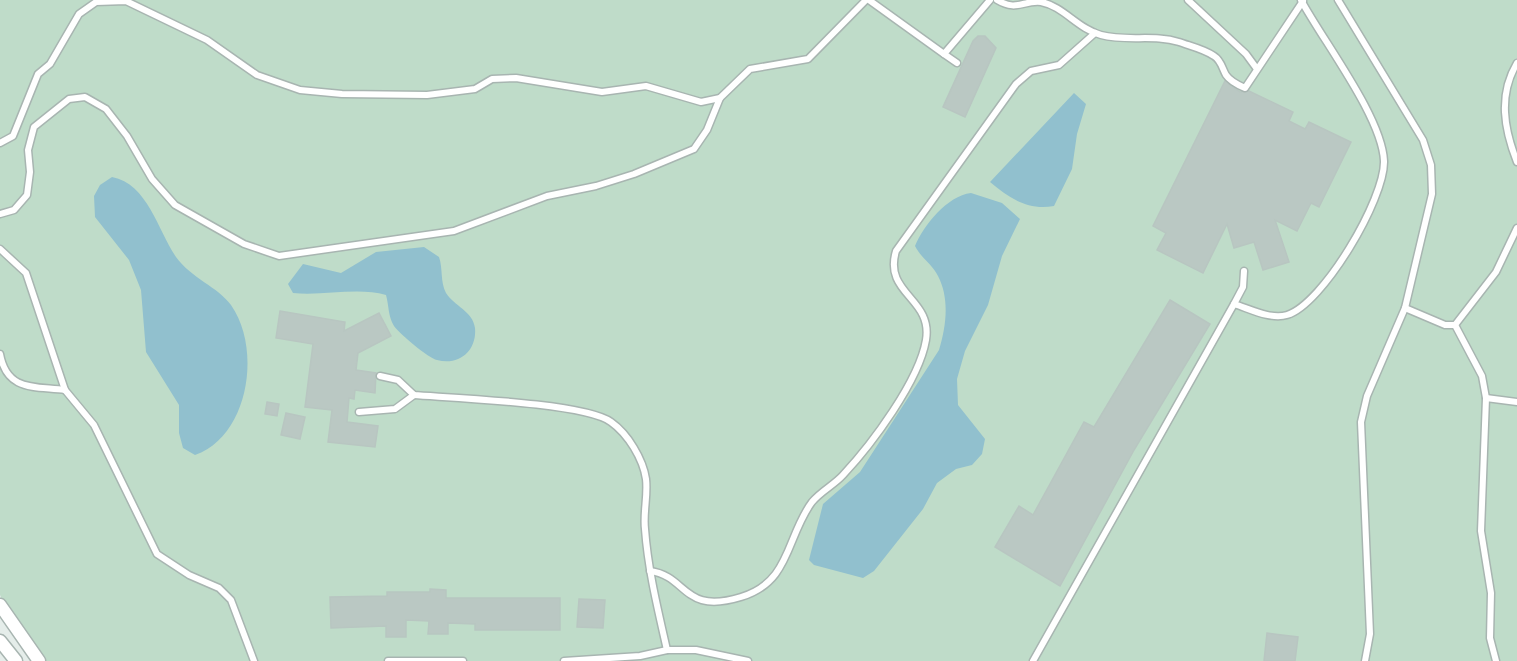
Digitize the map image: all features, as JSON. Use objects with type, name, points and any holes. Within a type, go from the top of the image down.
[{"type":"street","points":[[0,605],[39,661]]},
{"type":"street","points":[[0,641],[16,661]]},
{"type":"lane","points":[[0,143],[13,136],[38,74],[50,64],[79,14],[96,2],[131,0]]},
{"type":"lane","points":[[0,214],[14,210],[27,195],[30,172],[28,150],[34,127],[69,99],[85,97],[106,109],[127,136],[152,179],[175,205],[243,244],[279,256],[454,231],[547,196],[634,174],[694,149],[707,130],[720,98],[750,69],[808,59],[867,0],[957,63]]},
{"type":"lane","points":[[944,54],[990,0]]},
{"type":"lane","points":[[997,0],[1007,6],[1017,7],[1039,1],[1052,6],[1083,28],[1095,33],[1129,39],[1155,38],[1200,50],[1215,56],[1230,80],[1245,88],[1302,1],[1373,124],[1384,162],[1380,182],[1372,209],[1356,238],[1326,282],[1304,306],[1286,315],[1268,315],[1234,304]]},
{"type":"lane","points":[[1188,0],[1246,54],[1257,69]]},
{"type":"lane","points":[[1338,0],[1405,107],[1423,140],[1431,165],[1432,194],[1405,308],[1367,396],[1361,422],[1370,634],[1365,661]]},
{"type":"lane","points":[[126,1],[207,40],[257,75],[300,90],[342,94],[427,95],[475,89],[492,79],[516,78],[602,92],[646,86],[701,102],[720,98]]},
{"type":"lane","points":[[650,571],[656,572],[685,592],[705,601],[742,597],[770,583],[783,564],[804,513],[812,502],[843,476],[856,460],[900,400],[918,368],[928,326],[922,310],[894,278],[893,260],[896,251],[1016,84],[1031,72],[1059,66],[1095,33]]},
{"type":"lane","points":[[1517,63],[1506,84],[1504,111],[1510,143],[1517,162]]},
{"type":"lane","points":[[1455,326],[1496,272],[1517,228]]},
{"type":"lane","points":[[0,249],[26,273],[65,390],[94,425],[157,554],[189,575],[219,588],[231,600],[254,661]]},
{"type":"lane","points":[[1033,661],[1234,304],[1243,287],[1244,271]]},
{"type":"lane","points":[[1405,308],[1445,325],[1455,326]]},
{"type":"lane","points":[[1455,326],[1482,376],[1486,398],[1480,531],[1491,593],[1490,638],[1496,661]]},
{"type":"lane","points":[[0,354],[9,375],[20,385],[65,390]]},
{"type":"lane","points":[[380,376],[398,380],[414,395],[572,410],[610,420],[629,440],[646,478],[644,525],[650,571],[667,650]]},
{"type":"lane","points":[[359,412],[395,408],[414,395]]},
{"type":"lane","points":[[1486,398],[1517,402]]},
{"type":"lane","points":[[564,661],[640,656],[667,650],[696,650],[748,661]]},
{"type":"lane","points":[[388,661],[464,661]]},
{"type":"green space","points":[[0,0],[1517,0],[1517,661],[44,661],[9,614],[0,595]]},
{"type":"water","points":[[1074,93],[1086,104],[1077,134],[1072,169],[1054,206],[1036,207],[1019,202],[990,182]]},
{"type":"water","points":[[112,177],[124,181],[135,189],[151,210],[176,257],[189,271],[226,299],[241,323],[246,344],[247,367],[245,389],[238,411],[228,430],[213,445],[195,455],[183,448],[179,433],[179,405],[146,352],[141,290],[129,260],[95,217],[94,196],[100,185]]},
{"type":"water","points":[[971,193],[1002,203],[1020,219],[1002,256],[988,305],[965,351],[957,379],[958,405],[985,439],[982,454],[972,465],[956,469],[937,483],[923,509],[874,571],[863,578],[814,565],[809,560],[823,504],[860,472],[939,350],[945,323],[942,285],[936,272],[915,246],[924,229],[937,213],[953,200]]},
{"type":"water","points":[[424,247],[439,257],[443,284],[449,298],[474,322],[475,336],[470,349],[453,361],[433,358],[402,334],[392,322],[386,295],[364,292],[293,293],[288,284],[303,264],[341,273],[376,252]]},
{"type":"building","points":[[978,36],[985,36],[996,48],[965,117],[943,107],[973,41]]},
{"type":"building","points":[[1225,81],[1240,92],[1249,91],[1293,112],[1289,121],[1305,129],[1309,122],[1351,142],[1319,207],[1311,203],[1297,231],[1275,220],[1289,262],[1263,270],[1254,242],[1234,248],[1227,224],[1203,273],[1157,250],[1166,233],[1153,226]]},
{"type":"building","points":[[1170,300],[1210,324],[1134,450],[1060,586],[995,547],[1019,506],[1033,515],[1084,422],[1094,427]]},
{"type":"building","points":[[280,311],[345,322],[344,331],[379,313],[391,336],[358,353],[356,370],[376,373],[375,393],[355,390],[354,399],[349,398],[347,422],[378,426],[375,447],[328,442],[332,410],[305,407],[313,344],[276,338]]},
{"type":"building","points":[[267,402],[279,404],[277,416],[265,414]]},
{"type":"building","points":[[286,413],[305,417],[300,439],[281,435]]},
{"type":"building","points":[[430,589],[446,590],[446,598],[560,598],[560,630],[475,630],[475,624],[448,623],[448,634],[428,634],[429,621],[406,620],[406,637],[386,637],[386,626],[331,628],[330,597],[387,596],[387,592],[430,592]]},
{"type":"building","points":[[579,599],[605,600],[603,628],[577,627]]},
{"type":"building","points":[[1267,633],[1298,637],[1295,661],[1264,661]]}]
